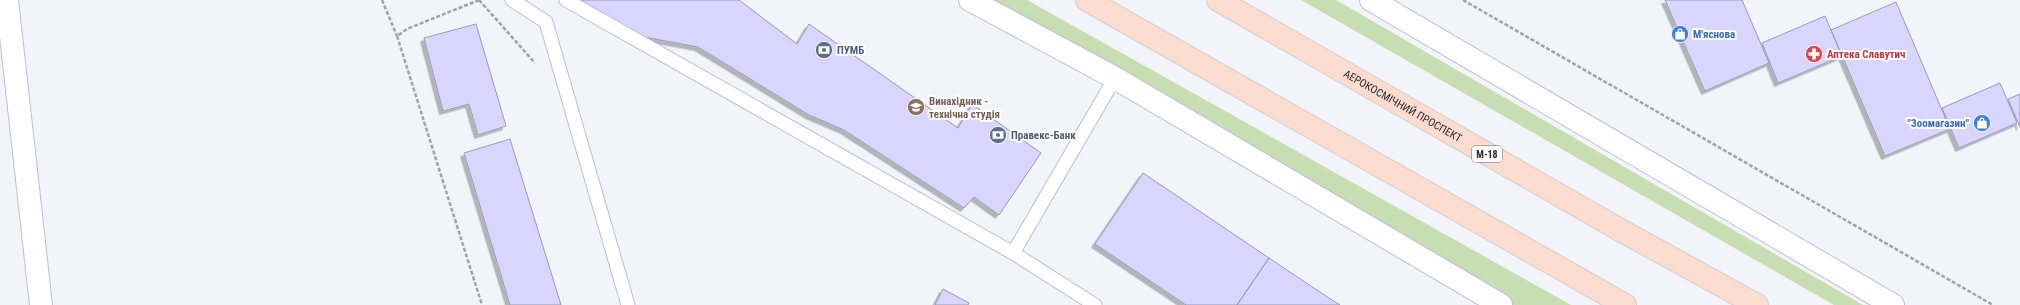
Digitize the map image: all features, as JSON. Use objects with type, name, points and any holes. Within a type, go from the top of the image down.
[{"type":"main road","points":[[1087,0],[1625,305]]},
{"type":"main road","name":"АЕРОКОСМІЧНИЙ ПРОСПЕКТ","points":[[1218,0],[1622,231],[1757,305]]},
{"type":"street","points":[[6,0],[41,305]]},
{"type":"street","points":[[970,0],[1115,78],[1500,305]]},
{"type":"street","points":[[1370,0],[1893,305]]},
{"type":"lane","points":[[512,0],[546,22],[628,305]]},
{"type":"lane","points":[[566,0],[1012,253],[1095,305]]},
{"type":"lane","points":[[1012,253],[1115,78]]},
{"type":"path","points":[[382,0],[397,36],[482,305]]},
{"type":"path","points":[[397,36],[407,29],[479,0],[536,64]]},
{"type":"path","points":[[1463,0],[1993,305]]},
{"type":"green space","points":[[986,0],[1027,0],[1571,305],[1513,305]]},
{"type":"green space","points":[[1301,0],[1336,0],[1863,305],[1834,305]]},
{"type":"building","points":[[581,0],[739,0],[797,44],[809,24],[958,128],[972,104],[1041,153],[999,215],[974,197],[964,208],[844,130],[809,115],[698,47],[628,34]]},
{"type":"building","points":[[1665,0],[1742,0],[1769,63],[1705,91]]},
{"type":"building","points":[[1896,2],[1950,129],[1885,156],[1831,30]]},
{"type":"building","points":[[1825,16],[1842,56],[1778,83],[1762,43]]},
{"type":"building","points":[[476,24],[506,126],[478,135],[469,104],[443,111],[424,38]]},
{"type":"building","points":[[2000,83],[2017,123],[1959,148],[1942,108]]},
{"type":"building","points":[[2020,94],[2020,127],[2008,99]]},
{"type":"building","points":[[510,139],[561,305],[510,305],[464,153]]},
{"type":"building","points":[[1143,173],[1269,258],[1237,305],[1186,305],[1095,244]]},
{"type":"building","points":[[1269,258],[1329,298],[1340,305],[1237,305]]},
{"type":"building","points":[[943,289],[969,303],[968,305],[935,305]]},
{"type":"place","name":"М'яснова","points":[[1680,34]]},
{"type":"place","name":"ПУМБ","points":[[824,50]]},
{"type":"place","name":"Аптeка Славутич","points":[[1814,54]]},
{"type":"place","name":"Винахідник - технічна студія","points":[[916,107]]},
{"type":"place","name":"\"Зоомагазин\"","points":[[1982,123]]},
{"type":"place","name":"Правекс-Банк","points":[[998,135]]}]
